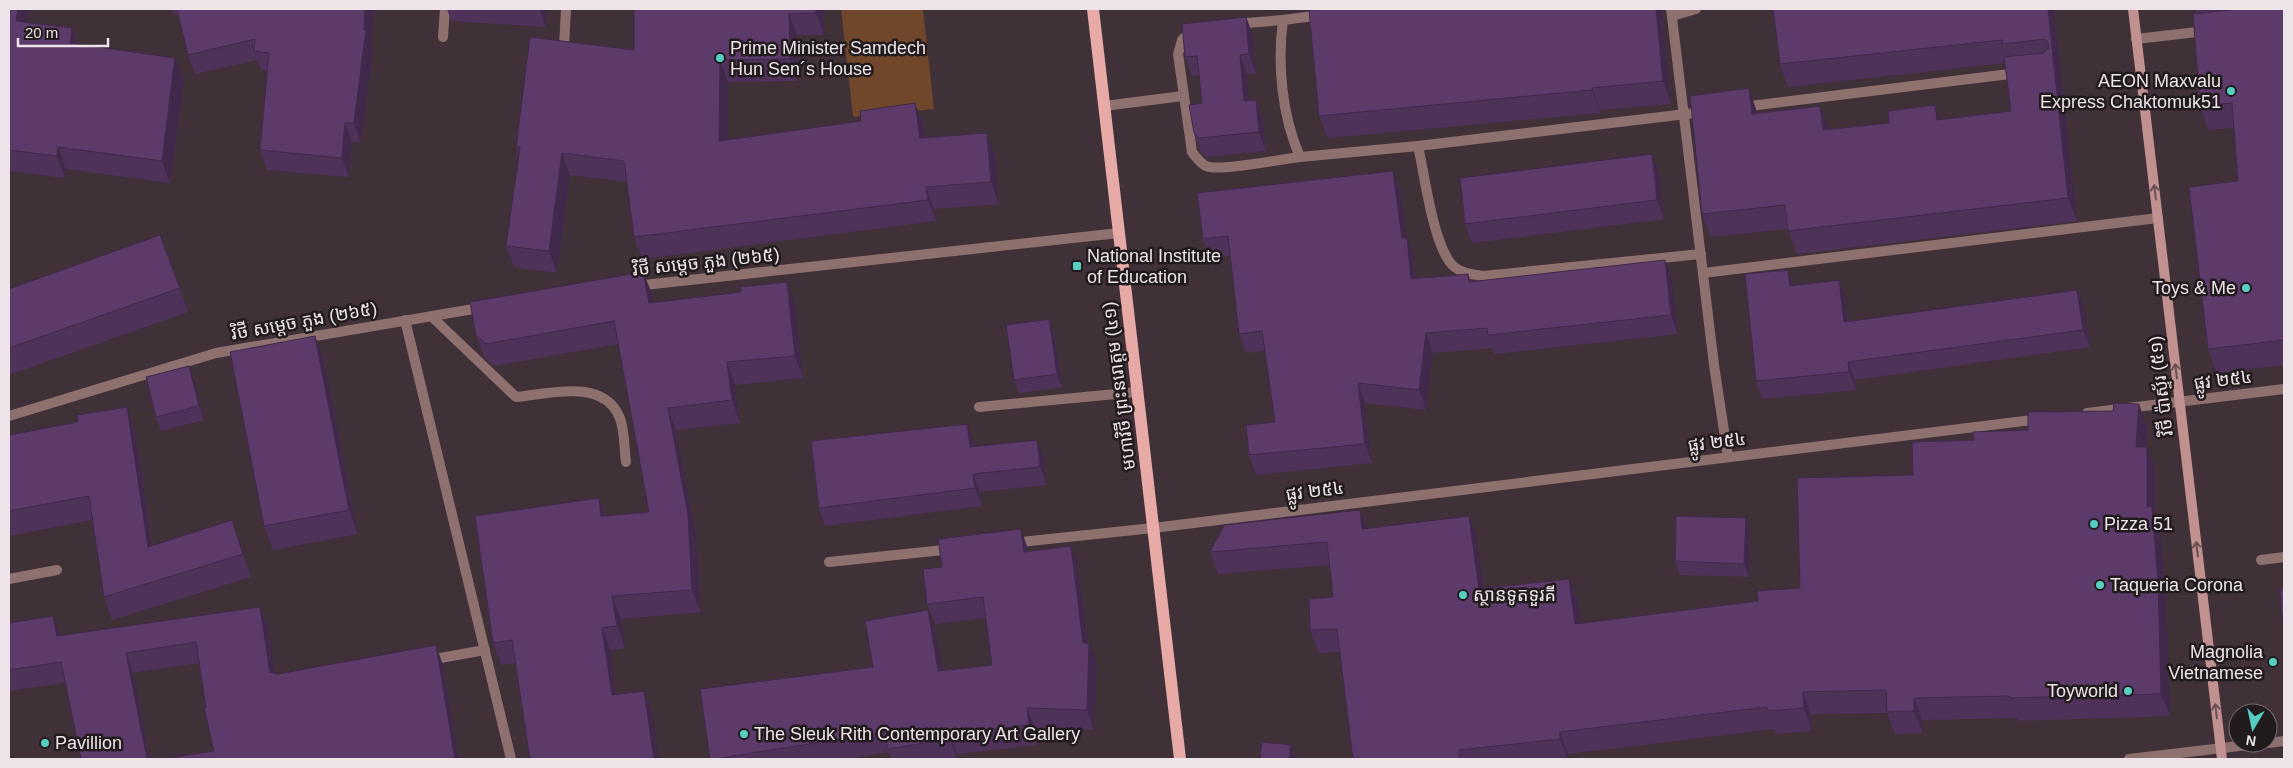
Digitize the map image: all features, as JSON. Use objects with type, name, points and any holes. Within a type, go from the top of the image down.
[{"type":"main road","name":"មហាវិថី ព្រះនរោត្តម (៤១)","points":[[1093,9],[1179,759]]},
{"type":"street","points":[[443,36],[445,9]]},
{"type":"street","points":[[564,46],[566,9]]},
{"type":"street","points":[[1696,9],[1671,13],[1682,114],[1728,457]]},
{"type":"street","name":"វិថី ប៉ាស្ទ័រ (៥១)","points":[[2133,9],[2222,759]]},
{"type":"street","points":[[1227,24],[1330,14]]},
{"type":"street","points":[[1283,20],[1280,57],[1289,133],[1300,157]]},
{"type":"street","points":[[1208,26],[1189,30],[1182,40],[1178,54],[1192,152],[1207,166],[1225,167],[1300,157],[1418,146],[1712,111]]},
{"type":"street","points":[[2136,39],[2215,30]]},
{"type":"street","points":[[1731,108],[2032,71]]},
{"type":"street","points":[[1104,106],[1183,96]]},
{"type":"street","points":[[1418,146],[1439,239],[1449,262],[1464,273],[1483,276],[1701,254]]},
{"type":"street","points":[[1703,273],[2158,218]]},
{"type":"street","name":"វិថី សម្តេច ភួង (២៦៥)","points":[[625,287],[1119,233]]},
{"type":"street","name":"វិថី សម្តេច ភួង (២៦៥)","points":[[9,416],[216,353],[498,304]]},
{"type":"street","points":[[431,316],[516,396],[587,391],[608,401],[619,416],[626,462]]},
{"type":"street","points":[[405,320],[510,759]]},
{"type":"street","name":"ផ្លូវ ២៥៤","points":[[2072,415],[2284,389]]},
{"type":"street","points":[[979,407],[1137,392]]},
{"type":"street","name":"ផ្លូវ ២៥៤","points":[[1006,543],[1153,528],[2052,417]]},
{"type":"street","points":[[829,562],[967,547]]},
{"type":"street","points":[[2261,560],[2284,558]]},
{"type":"street","points":[[9,579],[57,570]]},
{"type":"street","points":[[419,662],[484,650]]},
{"type":"street","points":[[2129,759],[2228,747]]},
{"type":"shaded area","points":[[841,9],[923,9],[934,109],[853,117]]},
{"type":"building","points":[[9,9],[18,9],[16,21],[72,28],[70,43],[175,58],[162,161],[58,147],[57,156],[9,150]]},
{"type":"building","points":[[177,9],[365,9],[364,30],[366,30],[354,123],[345,123],[342,158],[260,150],[269,53],[254,51],[255,39],[188,55]]},
{"type":"building","points":[[634,9],[816,9],[816,13],[789,14],[790,59],[720,60],[719,141],[861,121],[860,111],[915,103],[920,138],[987,133],[991,182],[926,187],[928,200],[634,237],[624,161],[562,153],[549,251],[506,246],[520,147],[516,147],[530,37],[634,50]]},
{"type":"building","points":[[1656,9],[1663,81],[1592,88],[1592,90],[1319,116],[1309,10]]},
{"type":"building","points":[[1773,9],[2048,9],[2068,198],[1788,231],[1785,205],[1702,214],[1690,96],[1749,88],[1752,114],[1820,106],[1823,130],[1889,123],[1888,111],[1935,105],[1937,120],[2011,111],[2004,57],[2043,53],[2049,48],[2048,42],[2045,39],[2002,44],[2002,40],[1780,64]]},
{"type":"building","points":[[2238,9],[2284,9],[2284,340],[2208,349],[2189,187],[2238,181],[2232,103],[2200,106],[2193,14]]},
{"type":"building","points":[[1246,17],[1249,54],[1240,55],[1244,101],[1256,100],[1259,132],[1199,138],[1194,133],[1189,105],[1202,103],[1197,56],[1185,57],[1182,24]]},
{"type":"building","points":[[1652,154],[1657,200],[1465,224],[1460,178]]},
{"type":"building","points":[[1393,171],[1402,238],[1407,238],[1411,279],[1468,274],[1469,282],[1665,260],[1671,315],[1488,335],[1487,328],[1426,333],[1419,390],[1358,383],[1365,444],[1249,455],[1246,425],[1275,422],[1262,331],[1239,334],[1228,236],[1203,239],[1197,193]]},
{"type":"building","points":[[160,235],[180,288],[9,348],[9,289]]},
{"type":"building","points":[[1788,270],[1790,286],[1839,280],[1844,322],[2077,290],[2083,330],[1848,362],[1849,372],[1756,381],[1745,274]]},
{"type":"building","points":[[643,272],[649,303],[741,292],[740,287],[787,282],[795,356],[727,362],[732,400],[668,408],[688,514],[692,590],[612,596],[617,626],[602,628],[612,695],[644,691],[654,759],[530,759],[512,640],[493,643],[475,516],[599,498],[601,516],[649,512],[614,321],[486,344],[476,335],[470,302]]},
{"type":"building","points":[[1049,319],[1057,374],[1014,380],[1006,325]]},
{"type":"building","points":[[315,336],[349,510],[264,526],[230,352]]},
{"type":"building","points":[[189,366],[199,406],[156,417],[146,377]]},
{"type":"building","points":[[2114,403],[2139,404],[2136,447],[2147,447],[2147,507],[2152,506],[2158,580],[2161,694],[2009,698],[2009,696],[1914,698],[1914,711],[1887,712],[1886,690],[1803,692],[1804,708],[1768,711],[1767,707],[1560,732],[1560,739],[1459,750],[1460,759],[1353,759],[1337,629],[1310,630],[1309,599],[1333,597],[1327,542],[1210,552],[1224,525],[1360,510],[1362,529],[1469,516],[1479,589],[1569,579],[1575,624],[1758,601],[1757,591],[1800,588],[1797,478],[1913,475],[1912,442],[1974,440],[1973,432],[2028,430],[2028,412],[2113,411]]},
{"type":"building","points":[[127,407],[148,547],[232,520],[243,554],[104,597],[89,496],[9,511],[9,435],[78,422],[77,415]]},
{"type":"building","points":[[967,424],[970,447],[1037,440],[1040,467],[973,474],[975,488],[819,508],[811,441]]},
{"type":"building","points":[[1676,516],[1746,518],[1744,564],[1675,561]]},
{"type":"building","points":[[1021,529],[1024,552],[1071,546],[1083,643],[1089,643],[1087,710],[1027,708],[1029,725],[949,734],[950,739],[888,749],[884,732],[710,759],[700,689],[873,667],[865,621],[928,610],[938,671],[992,665],[983,597],[927,604],[923,569],[942,567],[938,539]]},
{"type":"building","points":[[2280,589],[2284,589],[2284,639]]},
{"type":"building","points":[[260,607],[270,672],[278,674],[436,645],[455,759],[163,759],[214,751],[204,708],[206,708],[196,642],[126,653],[147,759],[81,759],[61,662],[9,670],[9,623],[53,616],[57,636]]},
{"type":"building","points":[[1262,742],[1291,745],[1289,759],[1260,759]]},
{"type":"place","name":"Prime Minister Samdech Hun Sen´s House","points":[[720,58]]},
{"type":"place","name":"AEON Maxvalu Express Chaktomuk51","points":[[2231,91]]},
{"type":"place","name":"National Institute of Education","points":[[1077,266]]},
{"type":"place","name":"Toys & Me","points":[[2246,288]]},
{"type":"place","name":"Pizza 51","points":[[2094,524]]},
{"type":"place","name":"Taqueria Corona","points":[[2100,585]]},
{"type":"place","name":"ស្ថានទូតទួរគី","points":[[1463,595]]},
{"type":"place","name":"Magnolia Vietnamese","points":[[2273,662]]},
{"type":"place","name":"Toyworld","points":[[2128,691]]},
{"type":"place","name":"The Sleuk Rith Contemporary Art Gallery","points":[[744,734]]},
{"type":"place","name":"Pavillion","points":[[45,743]]}]
